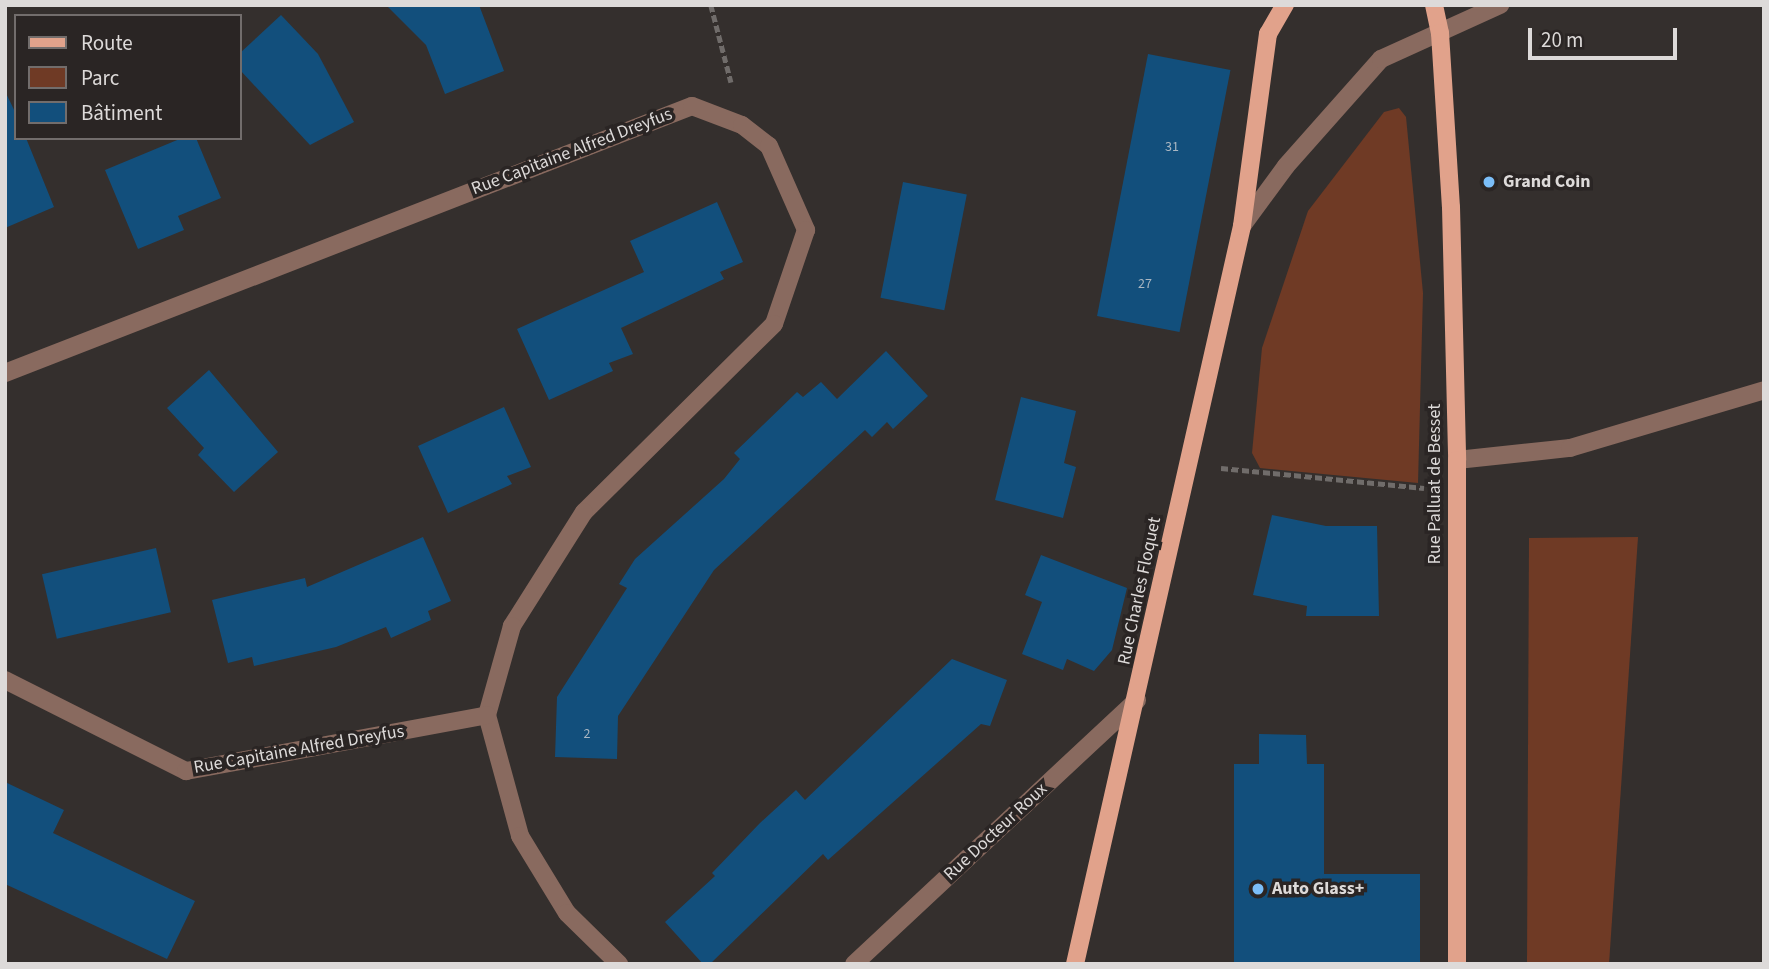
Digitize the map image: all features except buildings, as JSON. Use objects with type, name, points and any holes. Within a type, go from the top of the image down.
[{"type":"main road","name":"Rue Charles Floquet","points":[[1075,964],[1137,700],[1242,226],[1268,34],[1285,5]]},
{"type":"main road","name":"Rue Palluat de Besset","points":[[1434,5],[1440,33],[1451,207],[1457,460],[1457,964]]},
{"type":"street","name":"Rue Charles Floquet","points":[[1242,226],[1286,166],[1381,59],[1500,5]]},
{"type":"street","name":"Rue Capitaine Alfred Dreyfus","points":[[5,373],[692,106],[742,125],[769,146],[806,230],[774,324],[584,513],[512,626],[487,715],[186,772],[5,680]]},
{"type":"street","points":[[1457,460],[1570,448],[1764,390]]},
{"type":"street","name":"Rue Docteur Roux","points":[[854,964],[1137,700]]},
{"type":"street","points":[[487,715],[520,836],[567,913],[619,964]]},
{"type":"path","points":[[711,5],[742,125]]},
{"type":"path","points":[[1237,469],[1457,492]]},
{"type":"green space","points":[[1399,108],[1406,117],[1423,293],[1418,483],[1260,468],[1252,453],[1262,348],[1308,211],[1384,112]]},
{"type":"green space","points":[[1638,537],[1609,964],[1527,964],[1529,538]]},
{"type":"place","name":"Grand Coin","points":[[1489,182]]},
{"type":"place","name":"Auto Glass+","points":[[1258,889]]}]
